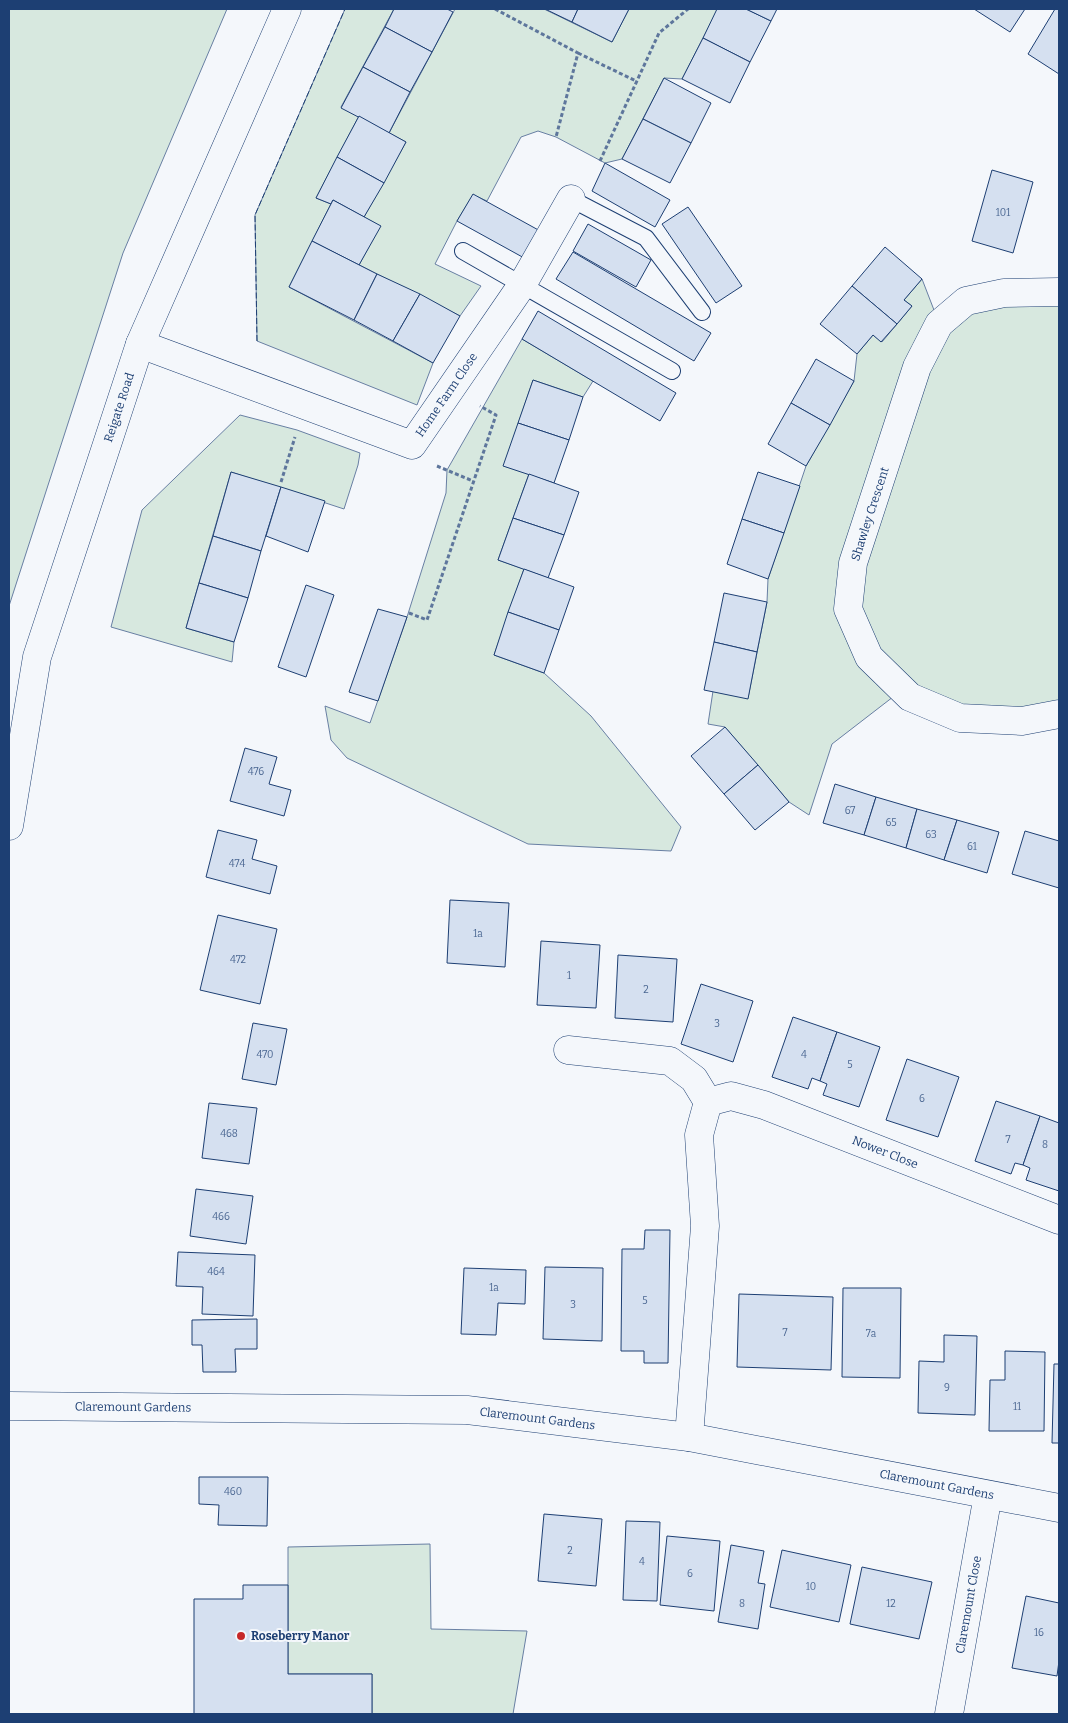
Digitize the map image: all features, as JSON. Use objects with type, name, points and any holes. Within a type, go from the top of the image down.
[{"type":"main road","name":"Reigate Road","points":[[9,826],[37,657],[140,344],[287,9]]},
{"type":"main road","name":"Home Farm Close","points":[[140,344],[412,445],[522,285],[571,199]]},
{"type":"main road","name":"Shawley Crescent","points":[[1059,292],[1004,294],[966,301],[939,324],[918,367],[854,562],[848,609],[869,657],[910,698],[960,718],[1022,721],[1059,714]]},
{"type":"main road","points":[[568,1050],[670,1061],[694,1079],[708,1102],[699,1135],[704,1226],[689,1437]]},
{"type":"main road","name":"Nower Close","points":[[708,1102],[731,1096],[764,1105],[1059,1220]]},
{"type":"main road","name":"Claremount Gardens","points":[[9,1406],[467,1410],[689,1437],[1059,1508]]},
{"type":"main road","name":"Claremount Close","points":[[949,1714],[988,1495]]},
{"type":"lane","points":[[571,199],[646,238],[702,312]]},
{"type":"lane","points":[[463,252],[672,371]]},
{"type":"path","points":[[495,9],[636,82]]},
{"type":"path","points":[[600,161],[659,33],[688,9]]},
{"type":"path","points":[[556,136],[578,53]]},
{"type":"path","points":[[409,613],[427,620],[496,415],[451,389]]},
{"type":"path","points":[[281,482],[298,430]]},
{"type":"path","points":[[447,470],[473,481]]},
{"type":"shaded area","points":[[9,9],[227,9],[123,253],[9,606]]},
{"type":"shaded area","points":[[345,9],[394,9],[341,107],[359,116],[316,198],[331,204],[289,287],[433,363],[417,405],[257,341],[255,215]]},
{"type":"shaded area","points":[[455,9],[544,9],[612,42],[629,9],[718,9],[682,79],[664,78],[622,159],[605,163],[556,137],[538,131],[521,137],[487,201],[473,195],[435,264],[481,286],[460,316],[359,265],[380,226],[364,217],[406,142],[389,133]]},
{"type":"shaded area","points":[[922,279],[939,323],[966,301],[1059,292],[1059,714],[1022,721],[902,690],[832,744],[809,815],[789,802],[725,727],[708,724],[713,691],[748,698],[767,602],[768,579],[806,466],[854,381],[857,354],[873,335],[882,342],[912,306],[904,300]]},
{"type":"shaded area","points":[[522,339],[593,381],[583,397],[533,380],[504,466],[529,474],[498,560],[524,569],[494,655],[544,673],[591,716],[681,827],[671,851],[528,844],[347,758],[331,740],[325,706],[370,723],[407,617],[446,493],[447,470]]},
{"type":"shaded area","points":[[240,415],[297,430],[360,453],[344,509],[231,472],[186,628],[234,642],[232,662],[111,627],[142,510]]},
{"type":"shaded area","points":[[430,1544],[431,1629],[527,1631],[513,1714],[372,1714],[372,1674],[288,1674],[288,1547]]},
{"type":"building","points":[[394,9],[447,9],[453,12],[432,52],[385,27]]},
{"type":"building","points":[[545,9],[578,9],[572,22]]},
{"type":"building","points":[[578,9],[629,9],[612,42],[572,22]]},
{"type":"building","points":[[717,9],[746,9],[771,21],[750,62],[703,38]]},
{"type":"building","points":[[746,9],[777,9],[771,21]]},
{"type":"building","points":[[974,9],[1025,9],[1010,32]]},
{"type":"building","points":[[1055,9],[1059,9],[1059,74],[1028,54]]},
{"type":"building","points":[[385,27],[432,52],[410,92],[363,67]]},
{"type":"building","points":[[703,38],[750,62],[730,103],[682,79]]},
{"type":"building","points":[[363,67],[410,92],[389,133],[341,108]]},
{"type":"building","points":[[664,78],[711,103],[691,143],[643,119]]},
{"type":"building","points":[[359,116],[406,142],[384,183],[337,157]]},
{"type":"building","points":[[643,119],[691,143],[670,183],[622,159]]},
{"type":"building","points":[[337,157],[384,183],[364,217],[333,200],[331,204],[316,198]]},
{"type":"building","points":[[605,163],[670,200],[655,227],[592,191]]},
{"type":"building","points":[[992,170],[1033,182],[1013,253],[972,241]]},
{"type":"building","points":[[473,194],[542,232],[526,259],[457,221]]},
{"type":"building","points":[[333,200],[381,226],[359,265],[312,241]]},
{"type":"building","points":[[688,207],[742,286],[716,303],[662,224]]},
{"type":"building","points":[[588,224],[651,260],[636,287],[573,251]]},
{"type":"building","points":[[312,241],[377,274],[354,320],[289,287]]},
{"type":"building","points":[[885,247],[922,279],[904,300],[912,306],[897,324],[852,286]]},
{"type":"building","points":[[573,252],[711,333],[694,361],[556,279]]},
{"type":"building","points":[[377,274],[420,294],[393,341],[354,320]]},
{"type":"building","points":[[852,286],[897,324],[881,342],[873,335],[857,354],[820,324]]},
{"type":"building","points":[[420,294],[460,316],[433,363],[393,341]]},
{"type":"building","points":[[538,311],[676,393],[660,421],[522,339]]},
{"type":"building","points":[[816,359],[854,381],[830,425],[791,403]]},
{"type":"building","points":[[533,380],[583,397],[569,440],[518,423]]},
{"type":"building","points":[[791,403],[830,425],[806,466],[768,444]]},
{"type":"building","points":[[518,423],[569,440],[554,483],[503,466]]},
{"type":"building","points":[[231,472],[281,487],[261,551],[213,536]]},
{"type":"building","points":[[758,472],[800,486],[784,533],[742,519]]},
{"type":"building","points":[[529,474],[579,492],[564,535],[513,518]]},
{"type":"building","points":[[281,487],[325,501],[308,552],[266,536]]},
{"type":"building","points":[[513,518],[564,535],[548,578],[498,560]]},
{"type":"building","points":[[742,519],[784,533],[768,579],[727,564]]},
{"type":"building","points":[[213,536],[261,551],[248,598],[199,583]]},
{"type":"building","points":[[524,569],[574,587],[559,630],[508,612]]},
{"type":"building","points":[[199,583],[248,598],[234,642],[186,628]]},
{"type":"building","points":[[306,585],[334,595],[306,677],[278,667]]},
{"type":"building","points":[[724,593],[767,602],[757,652],[714,642]]},
{"type":"building","points":[[378,609],[407,617],[378,701],[349,692]]},
{"type":"building","points":[[508,612],[559,630],[544,673],[494,655]]},
{"type":"building","points":[[714,642],[757,652],[748,699],[704,690]]},
{"type":"building","points":[[725,727],[758,765],[724,794],[691,756]]},
{"type":"building","points":[[245,748],[277,757],[269,784],[291,790],[284,816],[230,801]]},
{"type":"building","points":[[758,765],[789,802],[755,830],[724,794]]},
{"type":"building","points":[[835,784],[876,797],[864,835],[823,823]]},
{"type":"building","points":[[876,797],[917,809],[906,848],[864,835]]},
{"type":"building","points":[[917,809],[957,820],[944,860],[906,848]]},
{"type":"building","points":[[957,820],[999,832],[987,873],[944,860]]},
{"type":"building","points":[[218,830],[257,840],[252,859],[277,866],[270,894],[206,877]]},
{"type":"building","points":[[1025,831],[1059,841],[1059,888],[1012,874]]},
{"type":"building","points":[[450,900],[509,903],[505,967],[447,963]]},
{"type":"building","points":[[218,915],[277,929],[260,1004],[200,990]]},
{"type":"building","points":[[541,941],[600,945],[596,1008],[537,1005]]},
{"type":"building","points":[[618,955],[677,959],[673,1022],[615,1018]]},
{"type":"building","points":[[701,984],[753,1001],[733,1062],[681,1044]]},
{"type":"building","points":[[793,1017],[837,1032],[820,1081],[812,1078],[808,1089],[772,1077]]},
{"type":"building","points":[[253,1023],[287,1029],[276,1085],[242,1079]]},
{"type":"building","points":[[837,1032],[880,1047],[859,1107],[823,1095],[827,1084],[820,1081]]},
{"type":"building","points":[[907,1059],[959,1077],[938,1137],[886,1120]]},
{"type":"building","points":[[996,1101],[1040,1116],[1023,1165],[1015,1163],[1011,1174],[975,1161]]},
{"type":"building","points":[[209,1103],[257,1108],[249,1164],[202,1158]]},
{"type":"building","points":[[1040,1116],[1059,1123],[1059,1191],[1026,1180],[1030,1168],[1023,1165]]},
{"type":"building","points":[[196,1189],[253,1196],[246,1244],[190,1236]]},
{"type":"building","points":[[645,1230],[670,1230],[668,1363],[644,1363],[644,1351],[621,1351],[622,1249],[644,1249]]},
{"type":"building","points":[[178,1252],[255,1255],[253,1316],[202,1314],[203,1287],[176,1286]]},
{"type":"building","points":[[545,1267],[603,1268],[602,1341],[543,1339]]},
{"type":"building","points":[[464,1268],[526,1270],[525,1304],[498,1303],[496,1335],[461,1334]]},
{"type":"building","points":[[843,1288],[901,1288],[900,1378],[842,1377]]},
{"type":"building","points":[[739,1294],[833,1297],[831,1370],[737,1367]]},
{"type":"building","points":[[257,1319],[257,1349],[235,1349],[236,1372],[203,1372],[202,1345],[192,1345],[192,1320]]},
{"type":"building","points":[[944,1335],[977,1336],[975,1415],[918,1413],[919,1361],[944,1362]]},
{"type":"building","points":[[1005,1351],[1045,1352],[1044,1431],[989,1431],[990,1380],[1005,1380]]},
{"type":"building","points":[[1054,1364],[1059,1364],[1059,1443],[1052,1443]]},
{"type":"building","points":[[199,1477],[268,1477],[267,1526],[218,1525],[219,1505],[199,1504]]},
{"type":"building","points":[[544,1514],[602,1519],[596,1586],[538,1581]]},
{"type":"building","points":[[626,1521],[660,1522],[657,1601],[623,1600]]},
{"type":"building","points":[[667,1536],[720,1541],[714,1611],[660,1605]]},
{"type":"building","points":[[731,1545],[764,1551],[758,1583],[765,1584],[758,1629],[718,1622]]},
{"type":"building","points":[[782,1550],[851,1565],[839,1622],[770,1607]]},
{"type":"building","points":[[862,1567],[932,1582],[919,1639],[850,1624]]},
{"type":"building","name":"Roseberry Manor","points":[[243,1585],[288,1585],[288,1674],[372,1674],[372,1714],[194,1714],[194,1599],[243,1599]]},
{"type":"building","points":[[1026,1596],[1059,1603],[1059,1661],[1057,1676],[1012,1668]]},
{"type":"fence","points":[[257,341],[255,215],[345,9]]},
{"type":"place","name":"Roseberry Manor","points":[[241,1636]]}]
